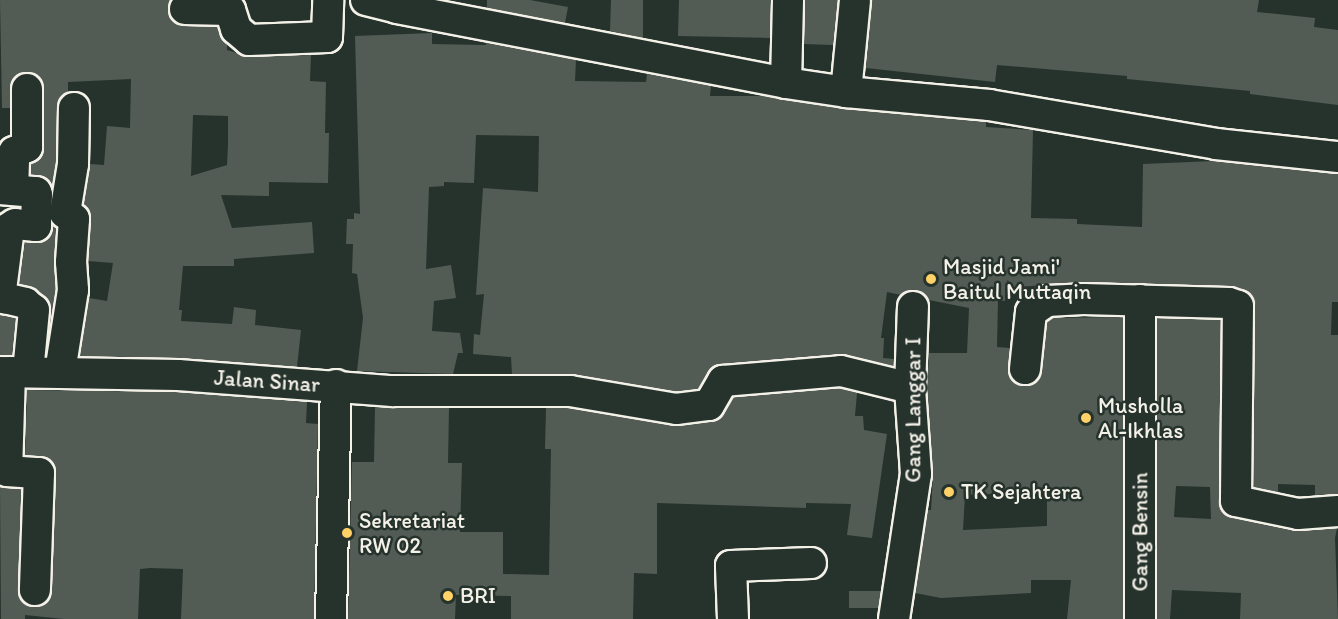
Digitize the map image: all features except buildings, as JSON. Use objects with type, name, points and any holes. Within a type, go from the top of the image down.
[{"type":"street","points":[[184,9],[230,10],[236,29],[249,40],[327,37],[328,0]]},
{"type":"street","points":[[366,0],[397,8],[786,83],[846,92],[989,105],[1216,144],[1338,157]]},
{"type":"street","points":[[786,83],[788,0]]},
{"type":"street","points":[[846,92],[855,0]]},
{"type":"street","points":[[27,89],[27,147],[14,152],[7,189],[36,192],[36,226],[15,224],[9,228],[1,290],[4,298],[26,303],[34,310],[13,372],[7,471],[39,473],[35,590]]},
{"type":"street","points":[[60,372],[73,290],[71,262],[74,219],[65,213],[73,164],[74,108]]},
{"type":"street","points":[[1025,369],[1031,312],[1047,301],[1140,300],[1238,306],[1236,501],[1298,514],[1338,511]]},
{"type":"street","name":"Gang Bensin","points":[[1140,300],[1140,619]]},
{"type":"street","name":"Gang Langgar I","points":[[894,619],[916,474],[910,388],[913,307]]},
{"type":"street","points":[[336,385],[392,391],[570,391],[676,409],[709,405],[723,381],[841,371],[910,388]]},
{"type":"street","name":"Jalan Sinar","points":[[13,372],[178,375],[336,385],[331,619]]},
{"type":"street","points":[[733,619],[731,566],[811,563]]},
{"type":"place","name":"Masjid Jami' Baitul Muttaqin","points":[[931,279]]},
{"type":"place","name":"Musholla Al-Ikhlas","points":[[1086,418]]},
{"type":"place","name":"TK Sejahtera","points":[[949,492]]},
{"type":"place","name":"Sekretariat RW 02","points":[[347,533]]},
{"type":"place","name":"BRI","points":[[448,596]]}]
